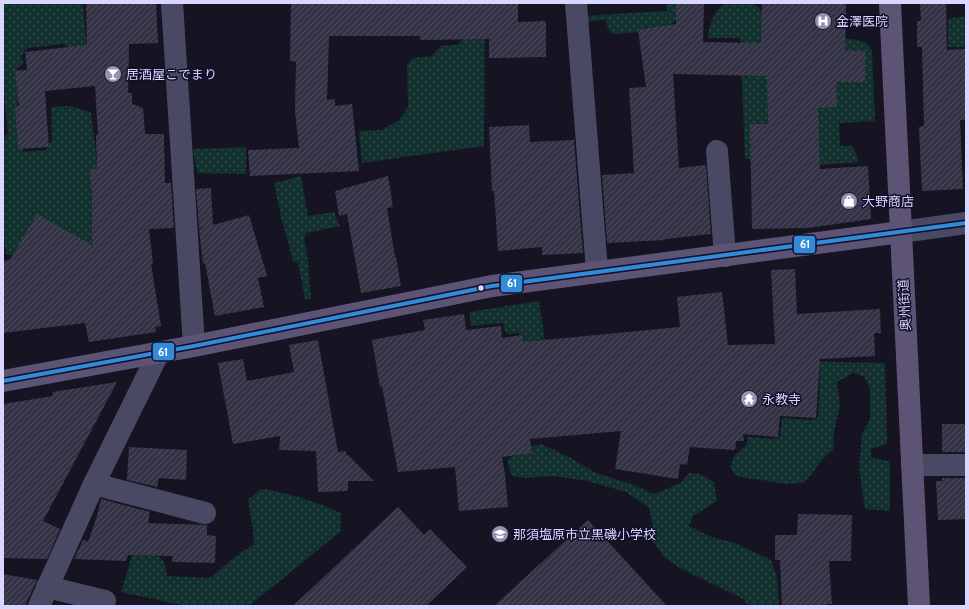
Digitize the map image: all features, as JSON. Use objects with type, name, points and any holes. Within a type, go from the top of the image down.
[{"type":"main road","name":"奥州街道","points":[[890,3],[919,606]]},
{"type":"main road","points":[[3,381],[194,346],[492,286],[901,232]]},
{"type":"street","points":[[172,3],[194,346]]},
{"type":"street","points":[[576,3],[597,271]]},
{"type":"street","points":[[717,151],[725,256]]},
{"type":"street","points":[[901,232],[966,223]]},
{"type":"street","points":[[104,601],[43,597],[94,484],[159,352]]},
{"type":"street","points":[[912,465],[966,465]]},
{"type":"street","points":[[94,484],[206,514]]},
{"type":"green space","points":[[3,3],[83,3],[87,50],[74,50],[63,44],[27,48],[21,56],[23,64],[17,68],[21,99],[17,102],[23,152],[46,150],[52,141],[51,107],[70,106],[91,112],[97,164],[100,240],[80,247],[49,265],[6,254],[3,230],[3,137],[8,134],[3,84]]},
{"type":"green space","points":[[666,3],[676,3],[676,21],[665,28],[655,31],[612,34],[608,29],[606,20],[580,22],[581,16],[667,11]]},
{"type":"green space","points":[[725,3],[751,3],[757,6],[765,15],[805,37],[852,39],[867,43],[872,51],[875,121],[839,123],[840,146],[852,146],[858,158],[858,162],[822,165],[804,160],[745,159],[740,38],[707,38],[711,23],[717,11]]},
{"type":"green space","points":[[966,16],[966,47],[948,47],[948,19]]},
{"type":"green space","points":[[485,27],[484,146],[362,163],[359,131],[382,130],[399,120],[408,107],[407,65],[413,58],[432,56],[440,46],[457,45],[464,38]]},
{"type":"green space","points":[[246,147],[246,174],[197,173],[193,149]]},
{"type":"green space","points":[[301,176],[308,216],[334,212],[340,226],[306,233],[304,239],[308,260],[311,299],[305,299],[298,263],[293,261],[281,217],[274,183]]},
{"type":"green space","points":[[539,301],[545,341],[528,381],[519,333],[506,334],[503,323],[471,326],[469,312]]},
{"type":"green space","points":[[682,359],[885,363],[887,444],[871,449],[871,458],[890,461],[890,511],[865,509],[859,468],[862,434],[870,420],[870,389],[865,377],[853,373],[837,382],[840,406],[834,432],[833,450],[824,458],[805,482],[787,484],[736,476],[730,468],[734,456],[746,445],[748,437],[773,439],[780,436],[782,418],[813,420],[818,418],[820,369],[760,367]]},
{"type":"green space","points":[[541,444],[571,458],[594,472],[631,484],[654,494],[681,483],[689,473],[700,474],[714,482],[717,501],[693,516],[689,526],[711,537],[732,542],[771,560],[777,577],[779,606],[749,606],[743,599],[678,567],[663,556],[651,538],[653,525],[649,508],[626,492],[588,481],[554,476],[525,478],[512,476],[507,460],[524,449]]},
{"type":"green space","points":[[261,489],[302,498],[341,513],[341,531],[249,606],[186,606],[121,592],[134,549],[154,551],[165,564],[167,576],[210,578],[232,559],[254,544],[248,500]]},
{"type":"building","points":[[86,3],[156,3],[158,43],[129,44],[128,93],[132,93],[132,104],[143,108],[145,134],[164,134],[165,183],[171,183],[174,228],[149,229],[153,263],[151,264],[161,326],[155,327],[156,332],[89,342],[85,323],[3,333],[3,261],[10,260],[37,214],[92,245],[92,194],[90,169],[97,169],[96,135],[98,135],[95,86],[45,91],[49,147],[18,149],[15,106],[19,106],[15,71],[27,70],[25,52],[87,45]]},
{"type":"building","points":[[291,3],[518,3],[518,22],[546,21],[546,57],[489,58],[489,39],[420,40],[420,36],[329,36],[327,100],[335,99],[335,106],[352,104],[359,171],[250,176],[248,150],[299,148],[295,111],[296,62],[290,61]]},
{"type":"building","points":[[676,3],[704,3],[703,42],[761,43],[762,3],[846,3],[845,51],[865,51],[865,82],[836,82],[837,107],[818,108],[820,169],[868,166],[871,219],[808,228],[752,229],[750,124],[768,124],[767,76],[673,74],[679,168],[706,165],[711,234],[665,240],[607,243],[602,175],[634,173],[629,88],[646,87],[638,30],[676,24]]},
{"type":"building","points":[[920,3],[946,3],[947,50],[966,49],[966,120],[960,120],[963,189],[922,191],[919,127],[924,126],[922,47],[917,47],[917,21],[921,21]]},
{"type":"building","points":[[529,125],[530,142],[574,140],[583,253],[542,255],[542,247],[498,251],[494,191],[492,191],[489,127]]},
{"type":"building","points":[[388,176],[393,207],[387,208],[401,286],[361,293],[347,214],[339,216],[335,191]]},
{"type":"building","points":[[211,188],[213,225],[249,215],[267,276],[258,278],[264,307],[215,316],[205,263],[203,264],[199,229],[205,228],[199,228],[196,189]]},
{"type":"building","points":[[795,269],[797,314],[880,309],[881,333],[874,333],[875,356],[820,359],[816,418],[780,416],[778,437],[743,434],[744,441],[736,441],[735,450],[690,447],[687,465],[680,464],[678,479],[615,469],[621,431],[530,439],[532,453],[502,457],[508,507],[459,511],[455,467],[398,472],[382,386],[380,387],[372,340],[425,330],[423,320],[464,314],[466,330],[501,326],[502,338],[522,335],[523,342],[680,327],[677,297],[722,292],[728,345],[775,344],[771,270]]},
{"type":"building","points":[[318,340],[338,452],[346,451],[346,455],[348,455],[374,481],[348,481],[348,491],[318,492],[316,451],[279,450],[280,436],[233,444],[218,363],[243,359],[247,381],[294,372],[289,345]]},
{"type":"building","points":[[117,382],[43,521],[60,529],[47,559],[3,558],[3,404],[53,396],[52,392]]},
{"type":"building","points":[[942,424],[966,424],[966,452],[942,452]]},
{"type":"building","points":[[129,447],[187,450],[186,480],[159,478],[157,487],[127,480]]},
{"type":"building","points":[[942,478],[966,478],[966,519],[938,520],[936,481],[942,481]]},
{"type":"building","points":[[101,499],[150,512],[148,523],[207,525],[207,535],[216,536],[215,563],[172,562],[173,556],[128,555],[126,561],[74,559],[83,540],[88,542]]},
{"type":"building","points":[[398,507],[424,535],[430,529],[467,567],[426,606],[293,606]]},
{"type":"building","points":[[798,514],[852,515],[851,561],[829,561],[832,604],[827,604],[827,606],[782,606],[780,560],[775,560],[775,535],[797,535]]},
{"type":"building","points":[[588,520],[667,606],[494,606]]},
{"type":"building","points":[[3,574],[37,580],[25,606],[3,606]]},
{"type":"transit line","name":"61","points":[[3,381],[194,346],[492,286],[966,223]]},
{"type":"place","name":"金澤医院","points":[[823,21]]},
{"type":"place","name":"居酒屋こでまり","points":[[113,74]]},
{"type":"place","name":"大野商店","points":[[849,201]]},
{"type":"place","name":"永教寺","points":[[749,399]]},
{"type":"place","name":"那須塩原市立黒磯小学校","points":[[500,534]]}]
